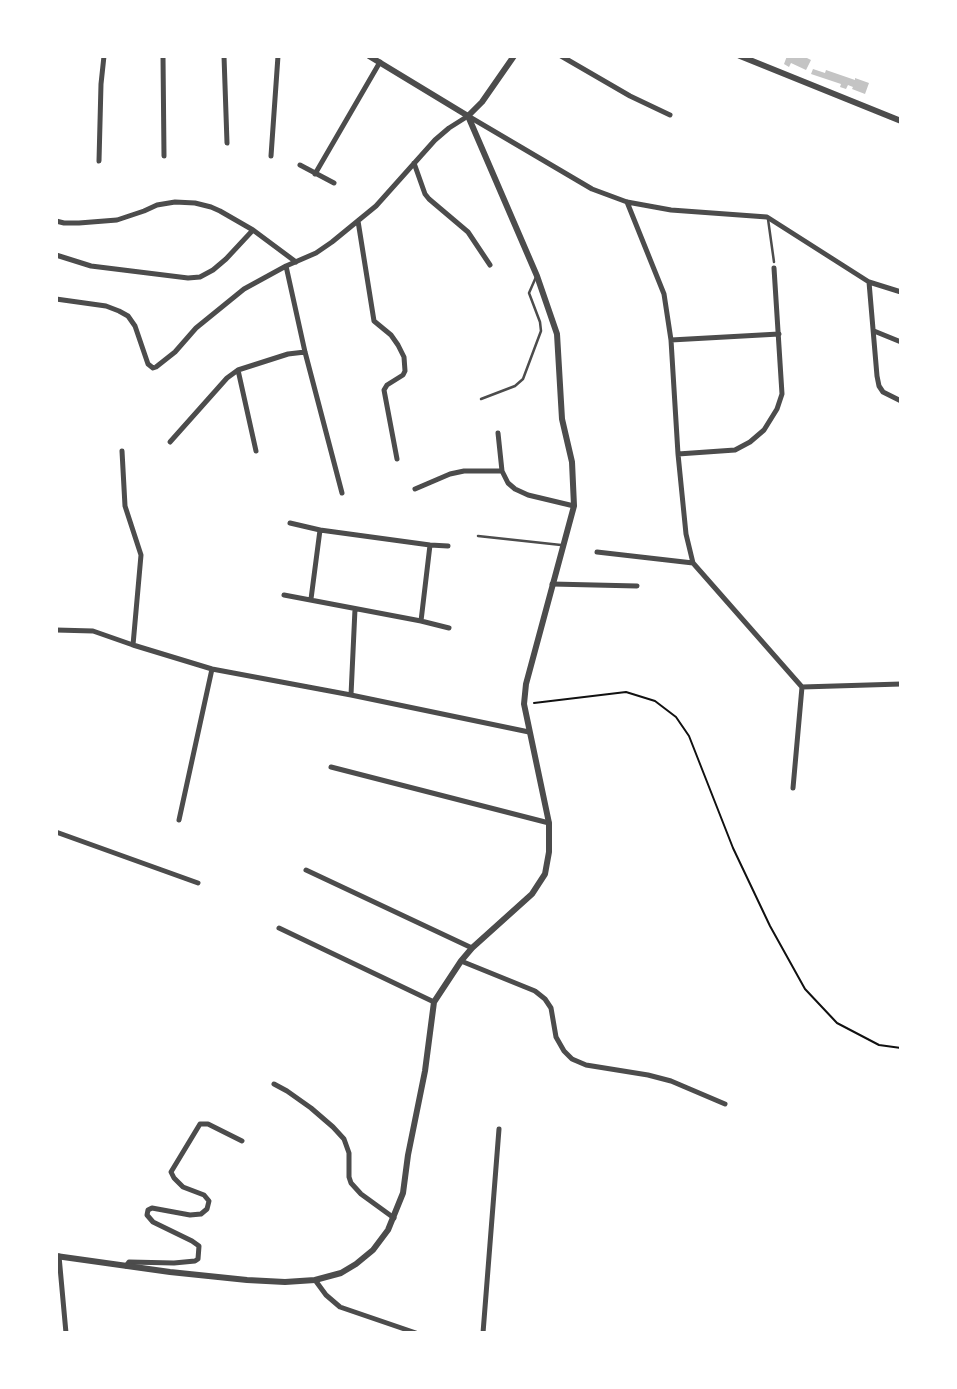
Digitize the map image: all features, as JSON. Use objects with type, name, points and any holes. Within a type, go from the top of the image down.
[{"type":"street","points":[[99,161],[101,84],[104,56]]},
{"type":"street","points":[[162,56],[164,156]]},
{"type":"street","points":[[224,56],[227,143]]},
{"type":"street","points":[[271,156],[278,56]]},
{"type":"street","points":[[369,56],[592,189],[627,202],[671,210],[767,217],[869,282],[901,292]]},
{"type":"street","points":[[56,299],[106,306],[128,316],[135,326],[148,364],[153,368],[160,366],[196,328],[244,290],[286,266],[316,253],[376,206],[435,140],[468,116],[482,102],[514,56]]},
{"type":"street","points":[[561,56],[630,96],[670,115]]},
{"type":"street","points":[[740,56],[901,121]]},
{"type":"street","points":[[315,174],[380,62]]},
{"type":"street","points":[[66,1333],[57,1256],[248,1280],[285,1282],[315,1280],[341,1273],[373,1250],[388,1230],[402,1193],[425,1071],[434,1002],[461,961],[472,948],[532,894],[545,874],[549,852],[550,823],[524,704],[526,684],[574,506],[572,462],[562,419],[557,334],[536,276],[468,116]]},
{"type":"street","points":[[414,163],[429,200],[468,232],[490,264]]},
{"type":"street","points":[[300,165],[334,183]]},
{"type":"street","points":[[56,221],[79,223],[117,220],[157,205],[175,202],[211,207],[252,230],[296,262]]},
{"type":"street","points":[[627,202],[664,294],[671,340],[678,454],[686,534],[693,562],[802,687],[793,788]]},
{"type":"street","points":[[358,221],[374,322],[391,335],[404,357],[405,371],[403,375],[387,385],[384,393],[397,459]]},
{"type":"street","points":[[56,255],[91,266],[188,278],[200,276],[213,270],[226,259],[252,230]]},
{"type":"street","points":[[678,454],[735,450],[750,442],[764,430],[777,409],[782,394],[774,265]]},
{"type":"street","points":[[286,266],[304,352],[342,493]]},
{"type":"street","points":[[869,282],[879,386],[883,392],[901,401]]},
{"type":"street","points":[[874,331],[901,342]]},
{"type":"street","points":[[671,340],[779,334]]},
{"type":"street","points":[[170,442],[228,378],[238,370],[288,354],[304,352]]},
{"type":"street","points":[[238,370],[256,451]]},
{"type":"street","points":[[498,433],[502,471],[508,483],[515,489],[528,495],[574,506]]},
{"type":"street","points":[[122,451],[125,506],[141,555],[133,645]]},
{"type":"street","points":[[415,489],[450,474],[464,471],[502,471]]},
{"type":"street","points":[[290,524],[320,530],[448,546]]},
{"type":"street","points":[[311,599],[320,530]]},
{"type":"street","points":[[421,621],[430,545]]},
{"type":"street","points":[[597,552],[693,562]]},
{"type":"street","points":[[552,584],[637,586]]},
{"type":"street","points":[[284,596],[311,599],[449,628]]},
{"type":"street","points":[[351,695],[355,609]]},
{"type":"street","points":[[56,630],[93,630],[133,645],[212,669],[351,695],[529,732]]},
{"type":"street","points":[[179,820],[212,669]]},
{"type":"street","points":[[802,687],[901,684]]},
{"type":"street","points":[[331,767],[550,823]]},
{"type":"street","points":[[56,832],[198,883]]},
{"type":"street","points":[[306,870],[472,948]]},
{"type":"street","points":[[279,928],[434,1002]]},
{"type":"street","points":[[461,961],[535,991],[545,999],[550,1008],[556,1037],[564,1051],[572,1059],[586,1065],[648,1075],[671,1081],[725,1104]]},
{"type":"street","points":[[274,1084],[311,1108],[344,1139],[349,1153],[349,1178],[351,1183],[361,1194],[394,1218]]},
{"type":"street","points":[[126,1266],[129,1262],[174,1263],[198,1259],[199,1246],[153,1222],[147,1215],[148,1210],[152,1208],[190,1215],[201,1214],[207,1209],[209,1201],[204,1195],[183,1187],[171,1172],[200,1124],[208,1124],[242,1141]]},
{"type":"street","points":[[483,1333],[499,1128]]},
{"type":"street","points":[[315,1280],[326,1295],[340,1307],[416,1333]]},
{"type":"lane","points":[[767,217],[774,265]]},
{"type":"lane","points":[[481,399],[515,386],[523,379],[541,331],[540,322],[529,293],[536,276]]},
{"type":"lane","points":[[478,536],[563,546]]},
{"type":"path","points":[[524,704],[626,692],[655,701],[676,718],[688,736],[732,848],[770,926],[805,989],[837,1022],[879,1045],[901,1048]]},
{"type":"building","points":[[787,56],[803,56],[811,60],[806,70],[791,63],[789,67],[784,64]]},
{"type":"building","points":[[813,69],[825,73],[826,70],[869,83],[865,94],[852,89],[853,87],[848,85],[846,89],[840,87],[841,84],[811,74]]}]
